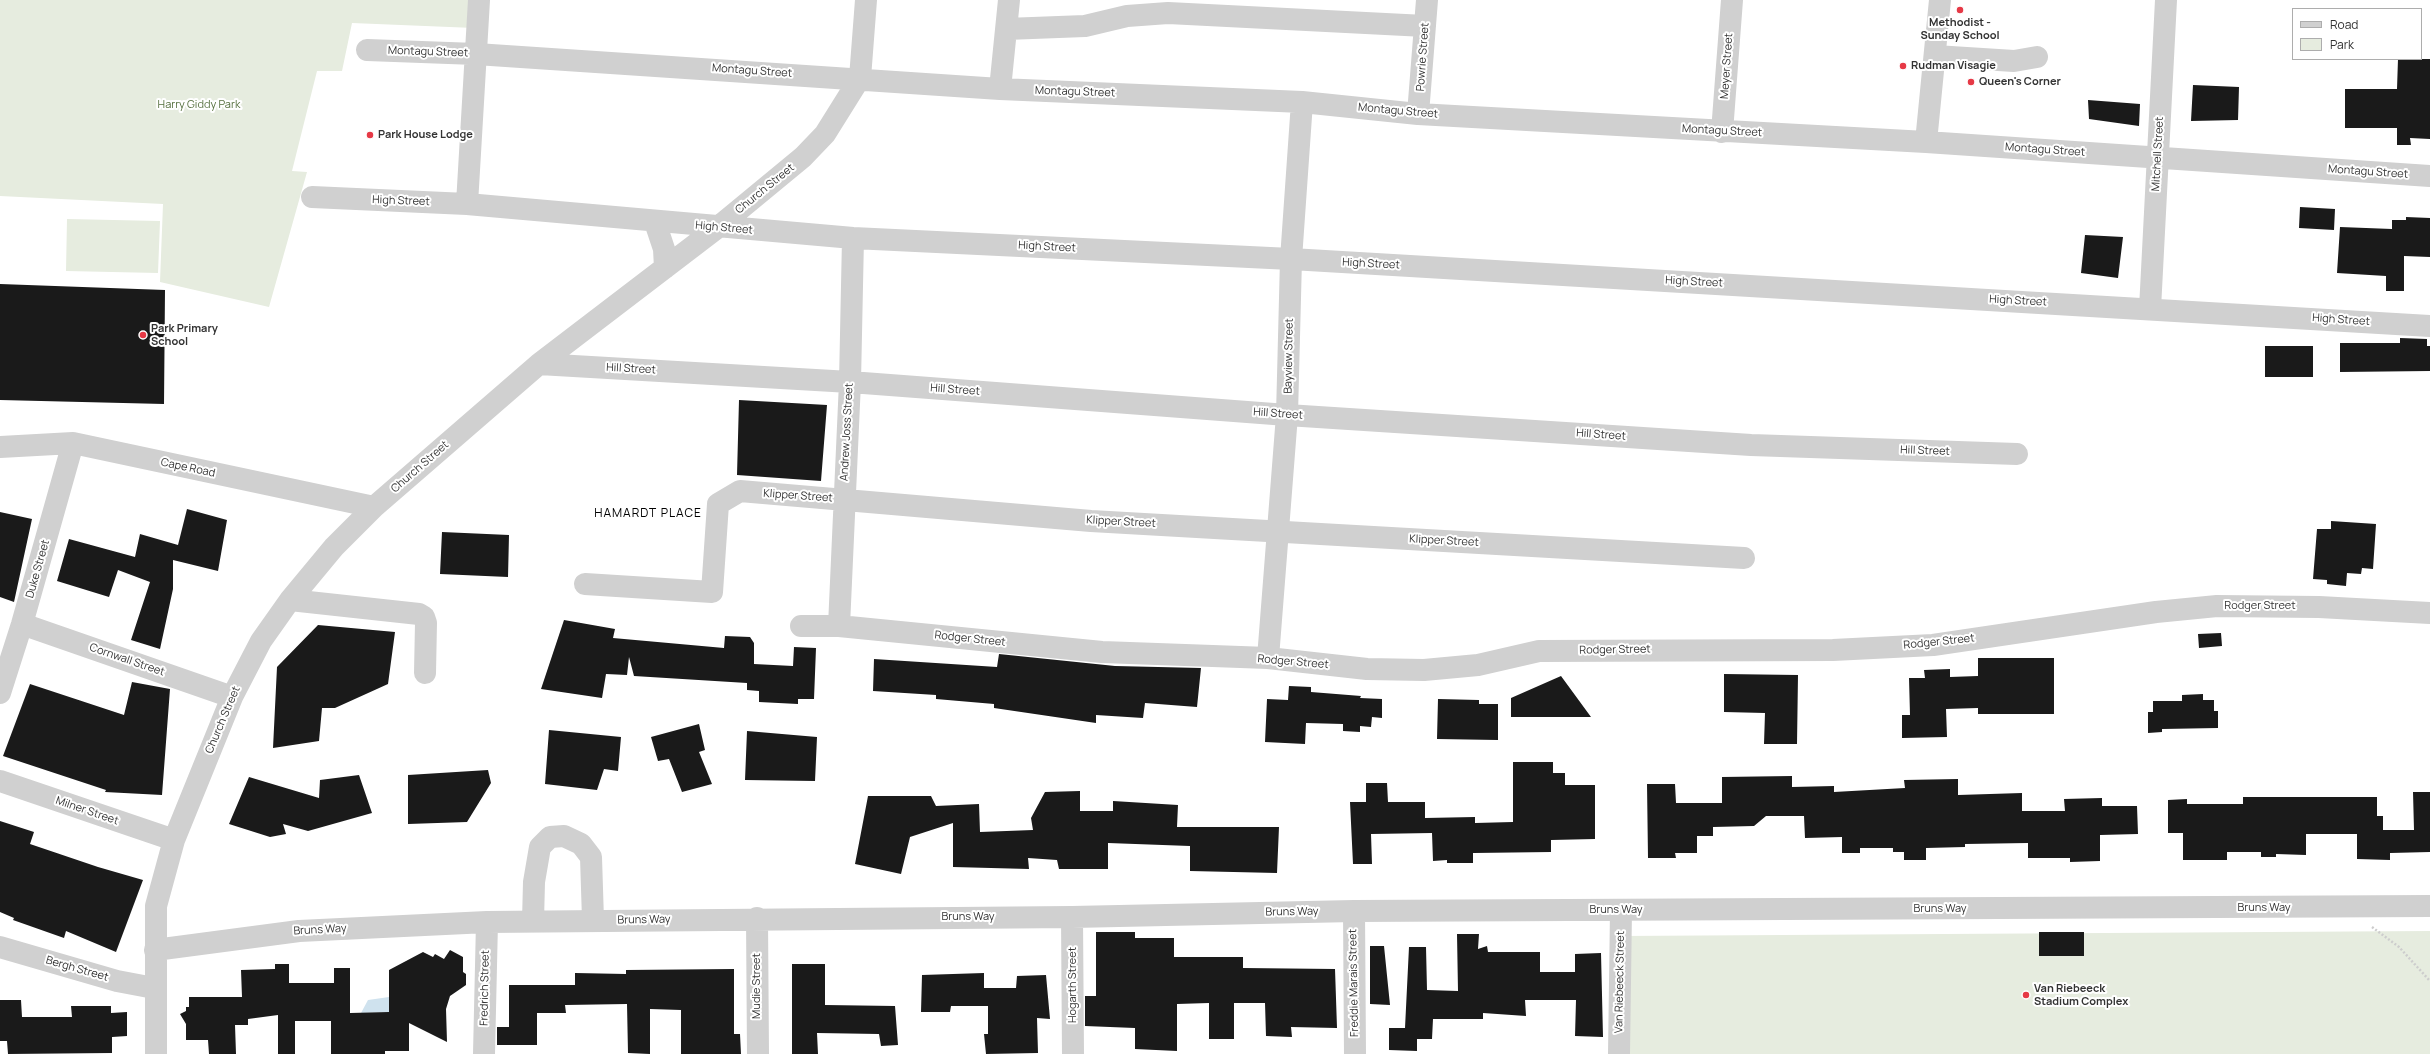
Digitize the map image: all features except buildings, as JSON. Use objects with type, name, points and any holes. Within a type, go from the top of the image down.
[{"type":"street","points":[[467,204],[479,0]]},
{"type":"street","name":"Church Street","points":[[156,1054],[154,988],[156,906],[174,840],[232,697],[261,641],[290,600],[334,547],[374,507],[539,364],[717,228],[804,157],[825,134],[860,78],[866,0]]},
{"type":"street","points":[[1000,89],[1009,0]]},
{"type":"street","name":"Powrie Street","points":[[1418,114],[1427,0]]},
{"type":"street","name":"Meyer Street","points":[[1722,132],[1732,0]]},
{"type":"street","points":[[1926,142],[1940,0]]},
{"type":"street","name":"Mitchell Street","points":[[2150,308],[2166,0]]},
{"type":"street","points":[[1006,29],[1084,26],[1127,16],[1168,14],[1425,26]]},
{"type":"street","name":"Montagu Street","points":[[367,50],[476,54],[860,78],[1000,89],[1302,102],[1418,114],[1722,132],[1926,142],[2430,176]]},
{"type":"street","points":[[1935,56],[2014,62],[2037,57]]},
{"type":"street","name":"Bayview Street","points":[[1268,658],[1287,415],[1291,259],[1302,102]]},
{"type":"street","name":"High Street","points":[[312,197],[467,204],[717,228],[853,238],[1291,259],[2150,308],[2430,326]]},
{"type":"street","points":[[655,222],[664,248],[665,268]]},
{"type":"street","name":"Andrew Joss Street","points":[[839,626],[850,382],[853,238]]},
{"type":"street","name":"Hill Street","points":[[539,364],[850,382],[1287,415],[1751,445],[2017,454]]},
{"type":"street","name":"Cape Road","points":[[0,447],[73,443],[374,507]]},
{"type":"street","name":"Duke Street","points":[[0,693],[22,624],[73,443]]},
{"type":"street","name":"Klipper Street","points":[[585,584],[712,592],[718,504],[740,491],[1091,521],[1744,558]]},
{"type":"street","points":[[290,600],[419,614],[424,617],[426,623],[425,673]]},
{"type":"street","name":"Rodger Street","points":[[801,626],[839,626],[1102,652],[1268,658],[1367,669],[1424,670],[1478,665],[1540,652],[1834,650],[1933,645],[2156,612],[2217,606],[2319,606],[2430,613]]},
{"type":"street","name":"Cornwall Street","points":[[22,624],[232,697]]},
{"type":"street","name":"Milner Street","points":[[0,781],[174,840]]},
{"type":"street","points":[[533,921],[534,882],[540,847],[550,837],[564,836],[581,844],[591,857],[593,920]]},
{"type":"street","name":"Bruns Way","points":[[155,950],[299,931],[533,921],[757,918],[1072,917],[1354,911],[2352,908],[2430,906]]},
{"type":"street","name":"Van Riebeeck Street","points":[[1619,1054],[1621,910]]},
{"type":"street","name":"Freddie Marais Street","points":[[1354,911],[1355,1054]]},
{"type":"street","name":"Hogarth Street","points":[[1072,917],[1073,1054]]},
{"type":"street","name":"Mudie Street","points":[[757,918],[758,1054]]},
{"type":"street","name":"Fredrich Street","points":[[484,1054],[487,922]]},
{"type":"street","name":"Bergh Street","points":[[0,947],[117,981],[154,988]]},
{"type":"path","points":[[2352,908],[2378,932],[2399,946],[2430,981]]},
{"type":"green space","name":"Harry Giddy Park","points":[[0,0],[475,0],[474,28],[352,23],[342,71],[317,71],[292,171],[307,172],[269,307],[160,282],[163,204],[0,196]]},
{"type":"green space","points":[[67,219],[160,221],[158,273],[66,271]]},
{"type":"green space","name":"Van Riebeeck Stadium Complex","points":[[2430,931],[2430,1054],[1622,1054],[1621,936]]},
{"type":"water","points":[[389,997],[391,1012],[361,1013],[368,1000]]},
{"type":"place","name":"Methodist - Sunday School","points":[[1960,10]]},
{"type":"place","name":"Rudman Visagie","points":[[1903,66]]},
{"type":"place","name":"Queen's Corner","points":[[1971,82]]},
{"type":"place","name":"Park House Lodge","points":[[370,135]]},
{"type":"place","name":"Park Primary School","points":[[143,335]]},
{"type":"place","name":"Van Riebeeck Stadium Complex","points":[[2026,995]]},
{"type":"district","name":"HAMARDT PLACE","points":[[648,514]]}]
